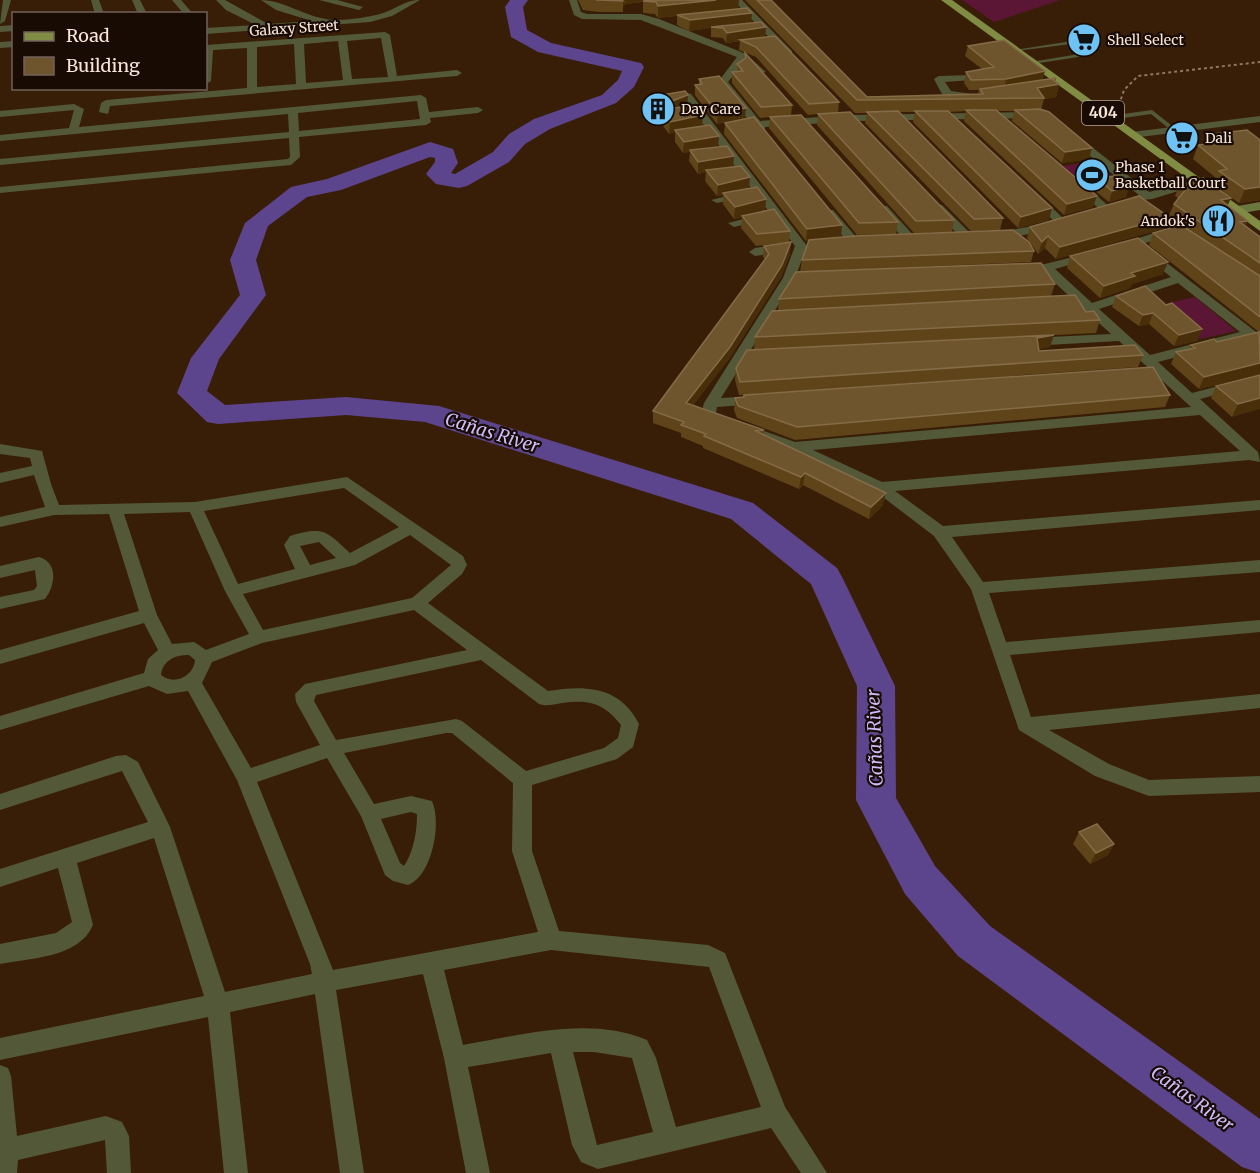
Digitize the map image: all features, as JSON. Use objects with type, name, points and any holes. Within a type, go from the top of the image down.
[{"type":"main road","name":"404","points":[[946,0],[1033,63],[1055,84],[1107,117],[1260,227]]},
{"type":"street","points":[[1,15],[6,0]]},
{"type":"street","points":[[176,0],[187,12]]},
{"type":"street","points":[[220,0],[229,8],[270,27]]},
{"type":"street","points":[[265,0],[279,8],[328,23]]},
{"type":"street","points":[[323,0],[356,3],[370,19]]},
{"type":"street","points":[[208,29],[270,27],[370,19],[389,14],[416,0]]},
{"type":"street","points":[[573,0],[577,13]]},
{"type":"street","points":[[737,0],[772,42],[795,58]]},
{"type":"street","points":[[577,13],[645,7]]},
{"type":"street","points":[[577,13],[591,18],[641,17],[722,47],[744,50],[766,78]]},
{"type":"street","points":[[738,14],[750,13]]},
{"type":"street","points":[[656,21],[679,19]]},
{"type":"street","points":[[327,39],[328,23]]},
{"type":"street","points":[[689,34],[711,32]]},
{"type":"street","name":"Galaxy Street","points":[[207,48],[385,35],[393,79]]},
{"type":"street","points":[[342,38],[348,83]]},
{"type":"street","points":[[299,42],[301,87]]},
{"type":"street","points":[[252,45],[252,91]]},
{"type":"street","points":[[744,50],[723,82],[771,141]]},
{"type":"street","points":[[110,90],[105,108],[160,94],[252,91],[457,74]]},
{"type":"street","points":[[972,77],[939,81],[949,95],[982,96]]},
{"type":"street","points":[[687,96],[698,110],[707,131],[722,152],[806,246]]},
{"type":"street","points":[[0,138],[421,98],[426,122],[0,162]]},
{"type":"street","points":[[0,114],[74,107],[79,109],[73,131]]},
{"type":"street","points":[[0,190],[285,163],[294,160],[293,110]]},
{"type":"street","points":[[425,116],[478,110]]},
{"type":"street","points":[[682,112],[698,110]]},
{"type":"street","points":[[844,110],[861,127]]},
{"type":"street","points":[[707,131],[756,123],[853,118],[904,123],[997,116],[1044,116]]},
{"type":"street","points":[[997,116],[1014,130]]},
{"type":"street","points":[[1132,135],[1260,119]]},
{"type":"street","points":[[1011,269],[1046,267],[1135,242],[1184,233],[1157,215],[1139,196],[1068,134]]},
{"type":"street","points":[[1065,174],[1107,210]]},
{"type":"street","points":[[1139,196],[1194,180]]},
{"type":"street","points":[[944,238],[1019,239],[1069,222],[1028,191]]},
{"type":"street","points":[[717,200],[759,192]]},
{"type":"street","points":[[926,195],[977,237]]},
{"type":"street","points":[[872,196],[910,239]]},
{"type":"street","points":[[823,205],[859,241],[832,243]]},
{"type":"street","points":[[1236,210],[1260,206]]},
{"type":"street","points":[[734,223],[775,214]]},
{"type":"street","points":[[999,218],[1019,239]]},
{"type":"street","points":[[1135,242],[1255,337]]},
{"type":"street","points":[[755,252],[806,246]]},
{"type":"street","points":[[806,246],[795,277],[748,356],[711,403],[708,415],[794,447],[880,487],[940,532],[979,588],[1025,724],[1102,770],[1149,789],[1260,784]]},
{"type":"street","points":[[1046,267],[1078,303],[1148,360],[1256,458]]},
{"type":"street","points":[[1078,303],[1180,278]]},
{"type":"street","points":[[1014,342],[1121,337]]},
{"type":"street","points":[[1148,360],[1255,337]]},
{"type":"street","points":[[1136,374],[1160,372]]},
{"type":"street","points":[[1189,398],[1260,379]]},
{"type":"street","points":[[711,403],[770,399]]},
{"type":"street","points":[[794,447],[1203,410]]},
{"type":"street","points":[[0,449],[36,453],[42,484],[54,510]]},
{"type":"street","points":[[880,487],[1256,458]]},
{"type":"street","points":[[0,478],[40,469]]},
{"type":"street","points":[[0,522],[54,510],[195,507],[347,482],[457,560],[459,565],[417,603],[259,637],[204,658]]},
{"type":"street","points":[[940,532],[1260,505]]},
{"type":"street","points":[[195,507],[233,591],[259,637]]},
{"type":"street","points":[[116,509],[149,615],[167,652]]},
{"type":"street","points":[[233,591],[349,561],[411,526]]},
{"type":"street","points":[[305,572],[292,545],[296,540],[322,536],[349,561]]},
{"type":"street","points":[[0,572],[39,563],[43,565],[45,587],[39,595],[0,603]]},
{"type":"street","points":[[979,588],[1260,566]]},
{"type":"street","points":[[417,603],[544,699],[587,692],[604,698],[621,710],[630,724],[626,742],[610,754],[523,780]]},
{"type":"street","points":[[0,657],[149,615]]},
{"type":"street","points":[[998,649],[1260,626]]},
{"type":"street","points":[[152,678],[154,664],[167,652],[186,648],[194,649],[204,658]]},
{"type":"street","points":[[369,813],[305,702],[304,694],[311,689],[484,652]]},
{"type":"street","points":[[152,678],[164,687],[174,688],[192,682],[203,670],[204,658]]},
{"type":"street","points":[[0,723],[152,678]]},
{"type":"street","points":[[192,682],[246,778],[321,964],[352,1173]]},
{"type":"street","points":[[1025,724],[1260,701]]},
{"type":"street","points":[[246,778],[333,748],[456,726],[523,780]]},
{"type":"street","points":[[0,802],[126,764],[131,768],[160,827],[218,1004],[236,1173]]},
{"type":"street","points":[[523,780],[522,851],[551,940]]},
{"type":"street","points":[[0,878],[160,827]]},
{"type":"street","points":[[0,954],[67,940],[77,934],[83,925],[65,857]]},
{"type":"street","points":[[0,1049],[323,982],[551,940],[708,956],[717,960],[776,1115],[815,1173]]},
{"type":"street","points":[[431,962],[455,1058],[478,1173]]},
{"type":"street","points":[[559,1040],[584,1145],[589,1154],[598,1157],[776,1115]]},
{"type":"street","points":[[455,1058],[559,1040],[628,1044],[639,1048],[645,1058],[668,1142]]},
{"type":"street","points":[[0,1076],[4,1159],[106,1128],[114,1130],[117,1136],[119,1173]]},
{"type":"lane","points":[[1016,50],[1072,42],[1089,54],[1033,63]]},
{"type":"lane","points":[[1107,117],[1152,112],[1174,130]]},
{"type":"path","points":[[1107,117],[1117,109],[1124,90],[1138,76],[1209,66],[1260,62]]},
{"type":"shaded area","points":[[962,0],[1060,0],[994,22]]},
{"type":"shaded area","name":"Phase 1 Basketball Court","points":[[1094,161],[1121,184],[1090,189],[1063,166]]},
{"type":"shaded area","points":[[1195,297],[1236,331],[1200,339],[1160,305]]},
{"type":"building","points":[[716,0],[658,6],[656,2],[643,1]]},
{"type":"building","points":[[757,0],[771,0],[867,97],[983,94],[980,89],[1056,78],[1053,80],[1059,84],[1037,88],[1044,98],[857,100]]},
{"type":"building","points":[[747,8],[752,13],[690,20],[677,15]]},
{"type":"building","points":[[761,22],[766,27],[727,33],[723,28],[711,27]]},
{"type":"building","points":[[775,36],[839,102],[809,104],[756,47],[740,40]]},
{"type":"building","points":[[1004,40],[1045,71],[1006,79],[971,80],[966,72],[994,67],[968,46]]},
{"type":"building","points":[[745,53],[792,105],[761,107],[732,72],[743,71],[737,64],[746,58]]},
{"type":"building","points":[[719,76],[746,108],[718,113],[695,85],[702,84],[699,79]]},
{"type":"building","points":[[685,91],[688,95],[667,103],[675,108],[695,105],[703,115],[670,122],[650,97]]},
{"type":"building","points":[[1040,109],[1049,112],[1092,148],[1065,152],[1015,110]]},
{"type":"building","points":[[966,110],[996,110],[1097,196],[1067,204]]},
{"type":"building","points":[[898,111],[1003,218],[974,219],[867,112]]},
{"type":"building","points":[[915,111],[948,111],[1052,208],[1021,217]]},
{"type":"building","points":[[850,112],[954,220],[916,221],[818,114]]},
{"type":"building","points":[[801,115],[898,222],[859,223],[770,117]]},
{"type":"building","points":[[754,117],[842,225],[807,229],[725,123]]},
{"type":"building","points":[[710,125],[719,136],[684,142],[675,130]]},
{"type":"building","points":[[1247,130],[1260,140],[1260,187],[1245,189],[1219,171],[1227,169],[1198,145],[1224,142],[1213,134]]},
{"type":"building","points":[[727,146],[734,156],[698,162],[690,150]]},
{"type":"building","points":[[741,166],[750,177],[718,185],[706,170]]},
{"type":"building","points":[[1119,175],[1130,186],[1112,191],[1098,179]]},
{"type":"building","points":[[1203,178],[1231,198],[1221,200],[1248,221],[1240,222],[1260,237],[1260,263],[1174,204],[1186,189],[1180,185]]},
{"type":"building","points":[[757,187],[766,199],[735,207],[723,193]]},
{"type":"building","points":[[1139,196],[1169,217],[1060,247],[1048,236],[1042,242],[1030,227]]},
{"type":"building","points":[[774,209],[790,231],[757,234],[742,216]]},
{"type":"building","points":[[1181,225],[1260,276],[1260,317],[1153,233]]},
{"type":"building","points":[[1013,230],[1029,242],[1034,251],[802,260],[809,240]]},
{"type":"building","points":[[1138,238],[1168,262],[1131,273],[1135,276],[1104,286],[1070,256]]},
{"type":"building","points":[[791,242],[782,265],[730,347],[686,403],[764,430],[756,431],[886,493],[871,507],[805,473],[801,477],[681,425],[684,422],[653,411],[769,254],[764,246]]},
{"type":"building","points":[[1041,263],[1055,284],[779,299],[796,272]]},
{"type":"building","points":[[1145,286],[1166,305],[1172,303],[1202,329],[1179,335],[1153,313],[1143,315],[1116,296]]},
{"type":"building","points":[[1075,295],[1086,312],[1094,311],[1100,320],[755,337],[772,311]]},
{"type":"building","points":[[1259,332],[1260,363],[1204,377],[1176,352],[1195,348],[1191,345],[1214,339],[1217,342]]},
{"type":"building","points":[[1054,335],[1037,338],[1039,351],[1135,345],[1143,355],[740,382],[736,368],[747,350]]},
{"type":"building","points":[[1153,367],[1170,395],[797,427],[738,406],[735,398],[744,397],[744,395]]},
{"type":"building","points":[[1260,375],[1260,398],[1238,404],[1216,386]]},
{"type":"building","points":[[1097,824],[1114,844],[1096,853],[1079,832]]},
{"type":"waterway","name":"Cañas River","points":[[519,0],[514,7],[518,33],[545,48],[634,67],[627,83],[609,99],[542,124],[517,139],[501,157],[459,181],[444,179],[438,174],[447,163],[445,154],[430,149],[333,185],[299,192],[257,223],[243,260],[253,295],[205,358],[192,393],[218,415],[346,406],[428,413],[742,511],[825,577],[876,686],[876,800],[920,880],[974,941],[1260,1149]]},
{"type":"place","name":"Shell Select","points":[[1084,40]]},
{"type":"place","name":"Day Care","points":[[658,109]]},
{"type":"place","name":"Dali","points":[[1182,138]]},
{"type":"place","name":"Phase 1 Basketball Court","points":[[1092,175]]},
{"type":"place","name":"Andok's","points":[[1218,221]]}]
